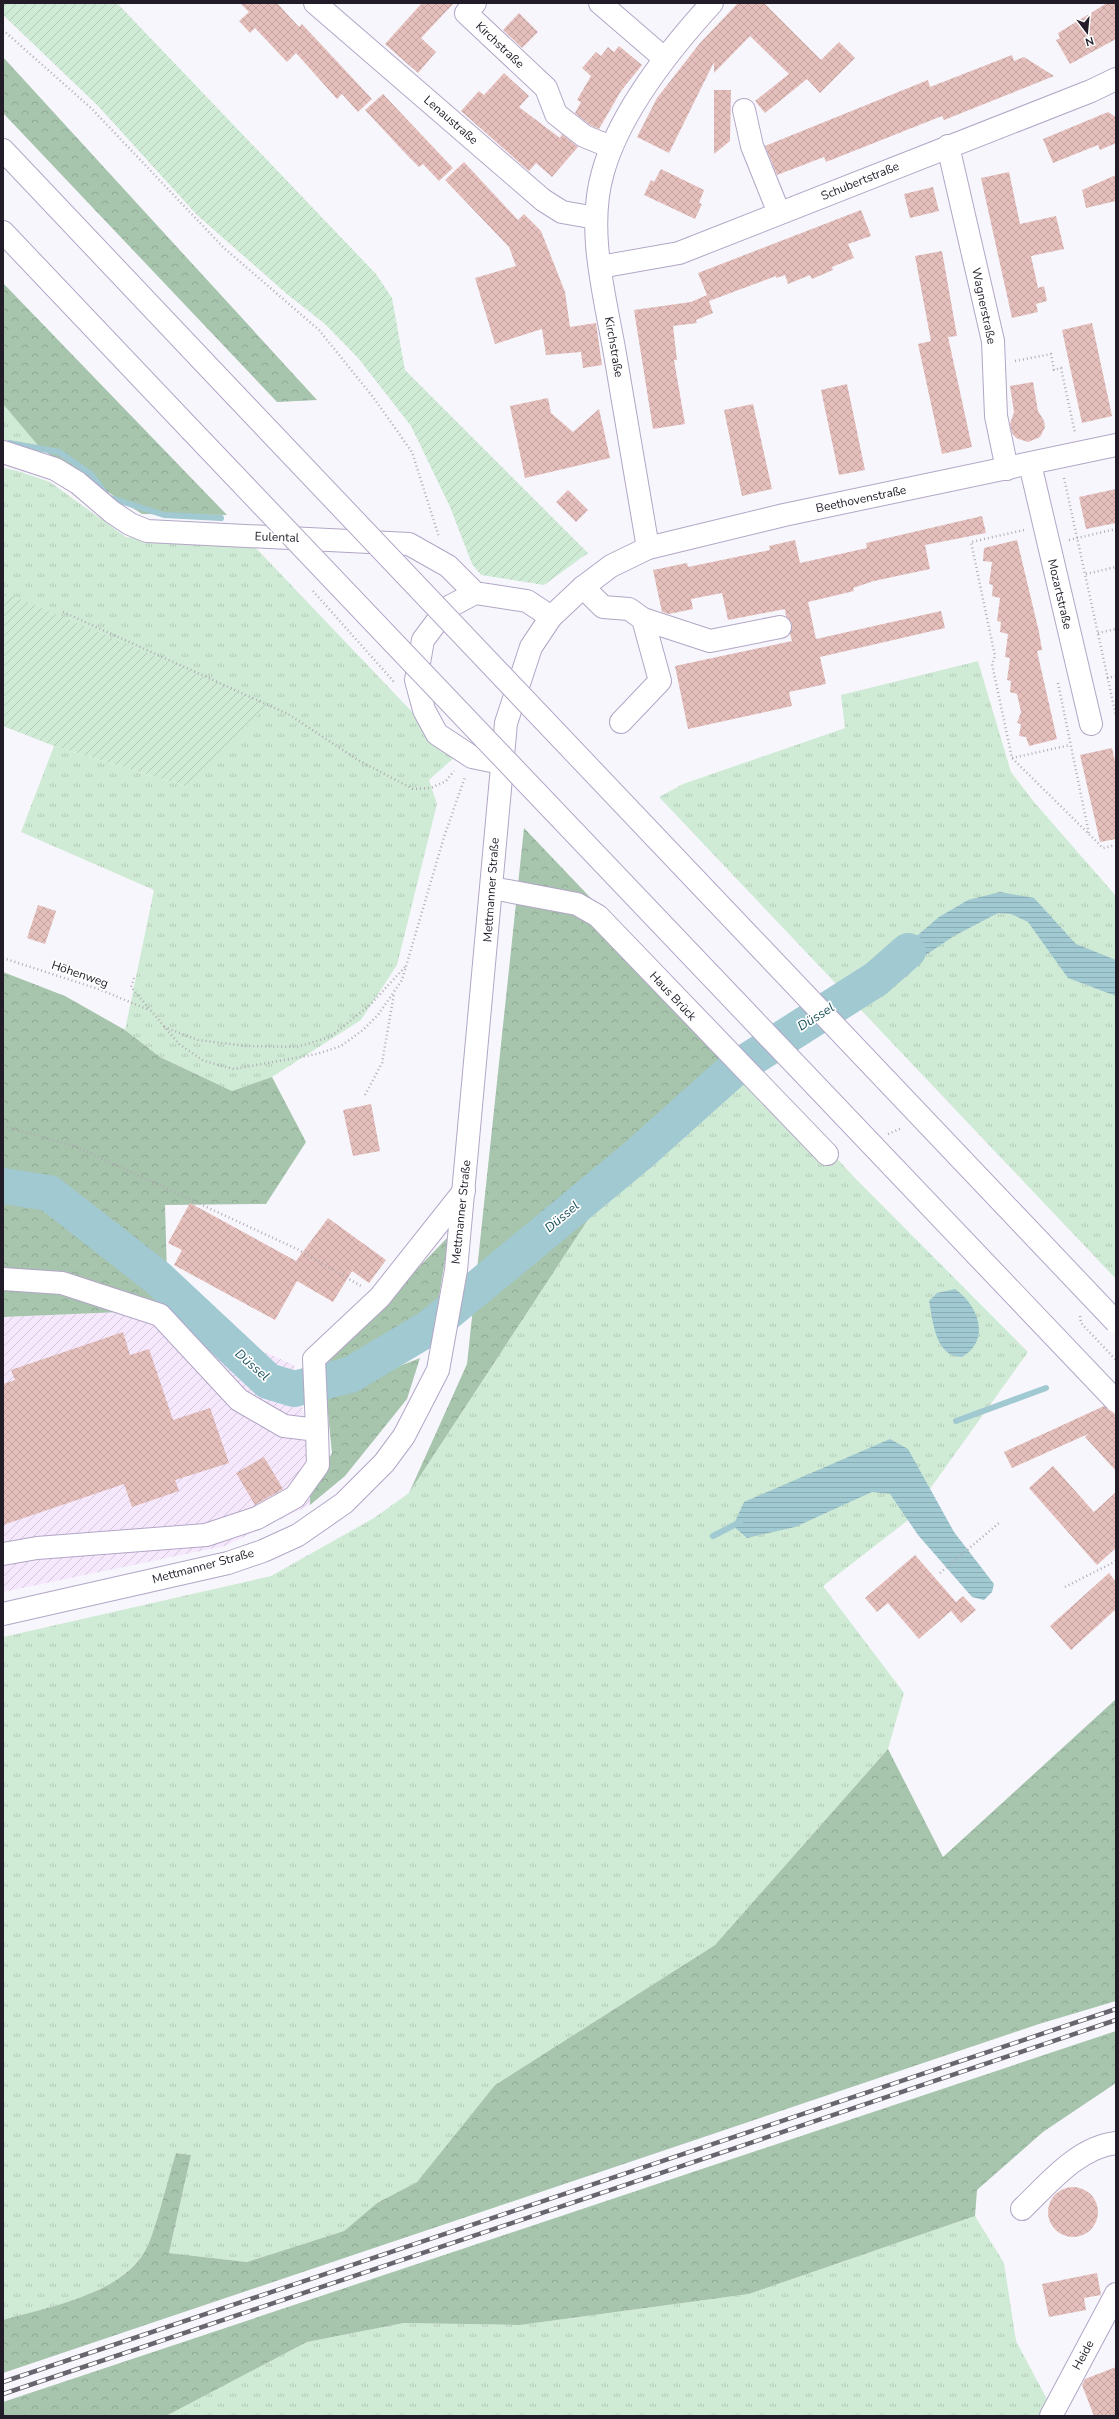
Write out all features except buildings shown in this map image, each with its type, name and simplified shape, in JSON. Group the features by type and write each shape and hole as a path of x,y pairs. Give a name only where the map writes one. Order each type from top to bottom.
{"main road":[{"name":"Lenaustraße","path":"315,3 544,200 562,212 596,218"},
{"name":"Kirchstraße","path":"475,3 466,13 546,88 556,114 584,136 611,147"},
{"path":"600,3 665,59"},
{"name":"Kirchstraße","path":"648,548 600,267 596,218 603,173 611,147 636,102 665,59 712,3"},
{"name":"Schubertstraße","path":"600,267 679,253 1091,91 1116,79"},
{"path":"744,110 752,146 779,213"},
{"name":"Wagnerstraße","path":"948,146 993,341 996,416 1007,469"},
{"path":"3,150 1116,1322"},
{"path":"3,232 1116,1401"},
{"name":"Beethovenstraße","path":"611,566 648,548 760,520 1116,445"},
{"name":"Eulental","path":"3,452 55,469 78,483 112,512 130,524 147,531 409,544 448,566 475,593"},
{"name":"Mozartstraße","path":"1030,464 1090,724"},
{"name":"Mettmanner Straße","path":"3,1614 228,1563 263,1551 298,1535 344,1503 384,1463 404,1436 421,1406 438,1370 444,1346 456,1270 492,888 501,763 506,723 531,647 551,617 583,587 611,566"},
{"path":"583,587 603,606 629,609 643,619 710,641 780,627"},
{"path":"501,763 466,754 437,734 424,710 416,680 424,640 447,608 475,593 527,601 551,617"},
{"path":"621,722 660,681 643,619"},
{"name":"Haus Brück","path":"492,888 577,904 598,916 692,1016 827,1154"},
{"path":"3,1554 37,1548 206,1535 257,1518 295,1496 318,1465 313,1369 314,1359 380,1297 464,1191"},
{"path":"3,1279 62,1283 160,1316 239,1400 284,1426 317,1430"},
{"path":"1022,2209 1066,2168 1085,2154 1103,2144 1116,2143"},
{"name":"Heide","path":"1051,2416 1116,2294"}],"path":[{"path":"3,30 91,108 224,248 324,336 373,397 412,452 448,566"},
{"path":"995,365 1051,354 1054,370 1061,368 1078,538 1116,716"},
{"path":"1116,529 1078,538 1047,535 971,542 995,656 992,664 1012,758 1102,848 1116,845"},
{"path":"1086,574 1116,568"},
{"path":"311,588 325,606 362,644 397,686"},
{"path":"63,612 288,714 358,760 413,789 431,788 446,781 466,754"},
{"path":"1098,633 1116,629"},
{"path":"1077,665 1055,670 1090,835"},
{"path":"1107,678 1116,676"},
{"path":"1012,758 1070,745"},
{"path":"134,978 131,987 163,1027 179,1044 204,1061 234,1069 272,1064 317,1054 341,1046 363,1030 378,1015 402,980 444,837 466,754"},
{"name":"Höhenweg","path":"3,958 101,990 149,1010"},
{"path":"163,1027 198,1040 247,1046 297,1047 330,1037 370,1005 406,966"},
{"path":"366,1095 382,1063 394,992"},
{"path":"3,1126 77,1147 297,1249 380,1297"},
{"path":"940,1573 999,1523"},
{"path":"1065,1587 1116,1561"}],"shaded area":[{"path":"168,1310 294,1365 309,1441 310,1505 225,1546 3,1592 3,1317"}],"green space":[{"path":"3,3 117,3 376,274 392,298 405,370 588,553 544,585 481,575 472,564 450,507 411,426 358,358 325,324 288,295 197,215 98,106 3,15"},
{"path":"3,57 317,400 277,402 3,113"},
{"path":"3,283 227,515 142,514 41,449 3,404"},
{"path":"3,404 41,449 3,446"},
{"path":"3,468 18,471 50,482 126,537 253,545 455,757 429,780 437,804 397,965 361,1020 272,1077 232,1091 160,1057 125,1030 154,890 21,832 54,746 188,787 113,640 3,592"},
{"path":"3,592 269,704 188,787 54,746 3,726"},
{"path":"978,661 1011,772 1034,802 1116,896 1116,1279 659,797 683,784 845,728 841,695"},
{"path":"524,828 752,1067 593,1212 409,1493 467,1364"},
{"path":"3,972 65,996 125,1030 160,1057 232,1091 272,1077 306,1142 266,1204 165,1205 168,1310 3,1317"},
{"path":"752,1067 855,1178 1028,1352 907,1521 823,1586 904,1693 888,1749 715,1945 495,2085 417,2182 377,2203 344,2231 247,2262 169,2253 191,2155 176,2153 149,2243 139,2260 124,2275 106,2286 86,2295 64,2303 3,2320 3,1637 271,1576 374,1518 409,1493 593,1212"},
{"path":"449,1236 437,1309 335,1369 319,1370"},
{"path":"420,1358 407,1399 345,1476 310,1505 310,1490 332,1453 326,1395"},
{"path":"1116,1699 1116,2001 1039,2024 3,2373 3,2320 64,2303 86,2295 106,2286 124,2275 139,2260 149,2243 153,2232 176,2153 191,2155 169,2253 247,2262 344,2231 377,2203 417,2182 495,2085 715,1945 888,1749 943,1857"},
{"path":"1116,2031 1116,2083 1043,2132 977,2190 975,2216 749,2294 520,2325 404,2323 307,2342 166,2416 3,2416 3,2402"},
{"path":"975,2216 1004,2263 1016,2341 1048,2401 1040,2416 166,2416 307,2342 404,2323 520,2325 749,2294"}],"water":[{"path":"1000,892 1034,898 1076,944 1116,960 1116,996 1068,978 1028,922 1011,914 998,913 954,936 917,961 886,994 865,980 939,917 968,900"},
{"path":"955,1289 970,1304 978,1323 979,1332 977,1342 971,1350 962,1357 953,1355 946,1351 941,1345 934,1328 929,1301 937,1293"},
{"path":"890,1439 908,1449 954,1532 994,1584 992,1592 984,1600 972,1597 918,1535 890,1494 872,1492 795,1527 747,1538 733,1526 744,1502"}],"waterway":[{"path":"9,443 59,452 92,475 108,497 164,515 221,518"},
{"name":"Düssel","path":"3,1186 49,1193 158,1278 268,1381 294,1389 350,1375 429,1328 638,1155 733,1070 876,979 908,951"},
{"path":"956,1421 1046,1388"},
{"path":"713,1536 740,1522"}],"railway":[{"path":"3,2382 1116,2009"},
{"path":"3,2394 1116,2020"}]}
